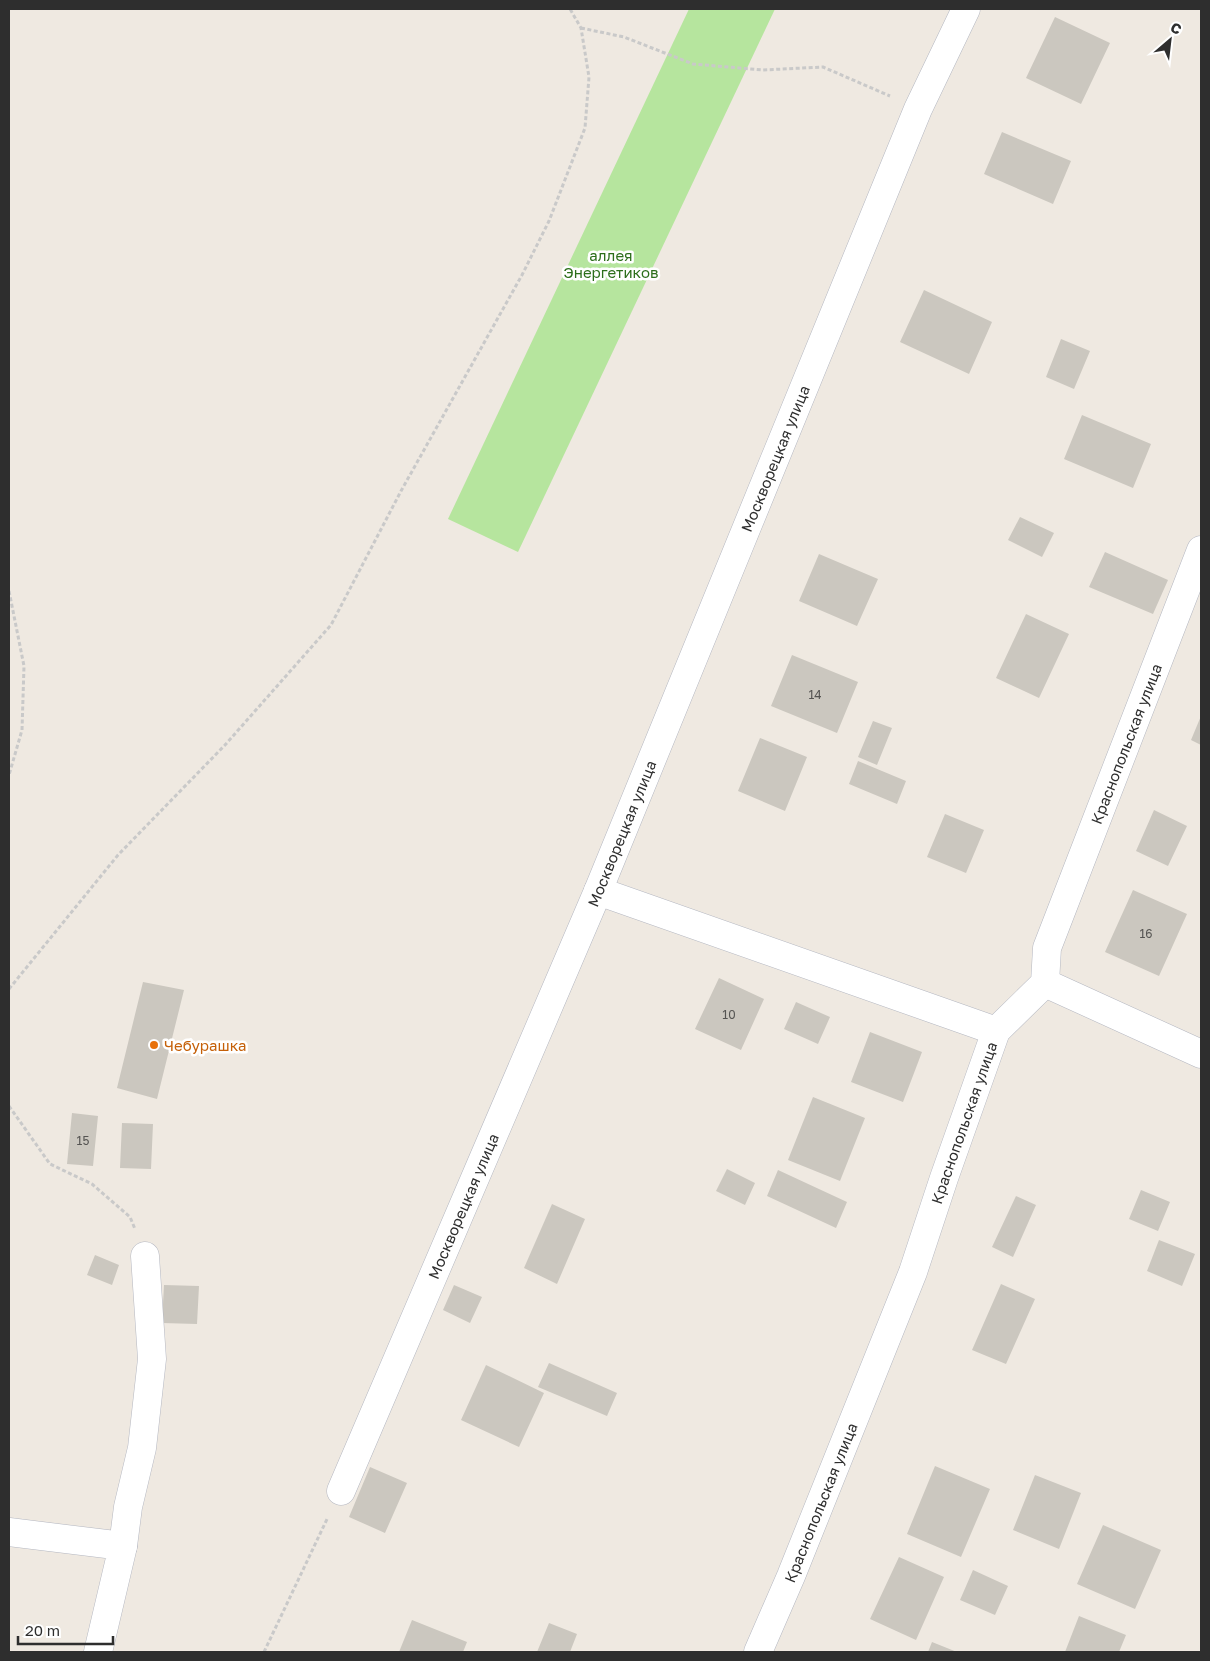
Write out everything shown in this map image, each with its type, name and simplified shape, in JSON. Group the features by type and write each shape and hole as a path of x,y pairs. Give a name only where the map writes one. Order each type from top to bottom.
{"street":[{"name":"Москворецкая улица","path":"341,1491 598,891 918,108 966,9"},
{"name":"Краснопольская улица","path":"758,1652 913,1272 996,1031 1045,983 1047,948 1201,550"},
{"path":"598,891 996,1031"},
{"path":"1045,983 1201,1054"},
{"path":"98,1652 123,1546 128,1507 142,1448 152,1359 145,1256"},
{"path":"9,1532 123,1546"}],"path":[{"path":"9,989 118,855 225,745 331,625 402,491 522,275 549,221 585,128 589,77 581,28 570,9"},
{"path":"581,28 624,36 693,64 764,70 824,67 918,108"},
{"path":"9,591 24,666 22,730 9,775"},
{"path":"9,1106 50,1164 92,1184 130,1217 145,1256"},
{"path":"264,1652 341,1491"}],"green space":[{"name":"аллея Энергетиков","path":"689,9 775,9 518,552 448,519"}],"building":[{"path":"1055,17 1110,43 1081,104 1026,78"},
{"path":"1002,132 1071,161 1053,204 984,174"},
{"path":"924,290 992,322 969,374 900,342"},
{"path":"1061,339 1090,351 1074,389 1046,377"},
{"path":"1082,415 1151,444 1133,488 1064,459"},
{"path":"1020,517 1054,533 1042,557 1008,540"},
{"path":"1105,552 1168,580 1153,614 1089,587"},
{"path":"819,554 878,579 857,626 799,601"},
{"path":"1026,614 1069,634 1039,698 996,678"},
{"path":"792,655 858,682 837,733 771,706"},
{"path":"1201,716 1201,745 1191,740"},
{"path":"873,721 892,728 877,765 858,757"},
{"path":"760,738 807,757 785,811 738,791"},
{"path":"858,761 906,781 897,804 849,784"},
{"path":"1154,810 1187,826 1168,866 1136,851"},
{"path":"945,814 984,830 966,873 927,857"},
{"path":"1133,890 1187,914 1159,976 1105,952"},
{"path":"719,978 764,999 741,1050 695,1029"},
{"path":"143,982 184,990 157,1099 117,1088"},
{"path":"796,1002 830,1017 818,1044 784,1029"},
{"path":"870,1032 922,1052 903,1102 851,1082"},
{"path":"813,1097 865,1118 840,1181 788,1160"},
{"path":"72,1113 98,1116 93,1166 67,1164"},
{"path":"122,1123 153,1124 151,1169 120,1168"},
{"path":"727,1169 755,1183 745,1205 716,1191"},
{"path":"778,1170 847,1202 836,1228 767,1196"},
{"path":"1141,1190 1170,1202 1158,1231 1129,1219"},
{"path":"1016,1196 1036,1205 1013,1257 992,1247"},
{"path":"552,1204 585,1219 557,1284 524,1268"},
{"path":"1159,1240 1195,1254 1182,1286 1147,1271"},
{"path":"95,1255 119,1265 112,1285 87,1275"},
{"path":"1001,1284 1035,1299 1006,1364 972,1350"},
{"path":"164,1285 199,1286 197,1324 162,1323"},
{"path":"454,1285 482,1297 470,1323 443,1310"},
{"path":"549,1363 617,1393 607,1416 538,1387"},
{"path":"486,1365 544,1393 519,1447 461,1420"},
{"path":"935,1466 990,1489 961,1557 907,1534"},
{"path":"370,1467 407,1483 385,1533 349,1517"},
{"path":"1035,1475 1081,1493 1059,1549 1013,1530"},
{"path":"1103,1525 1161,1550 1135,1609 1077,1584"},
{"path":"899,1557 944,1577 916,1640 870,1619"},
{"path":"973,1570 1008,1586 995,1615 960,1600"},
{"path":"1079,1616 1126,1635 1119,1652 1065,1652"},
{"path":"412,1620 467,1642 463,1652 399,1652"},
{"path":"549,1623 577,1634 570,1652 537,1652"},
{"path":"932,1642 957,1652 928,1652"}],"place":[{"name":"Чебурашка","path":"154,1045"}]}
